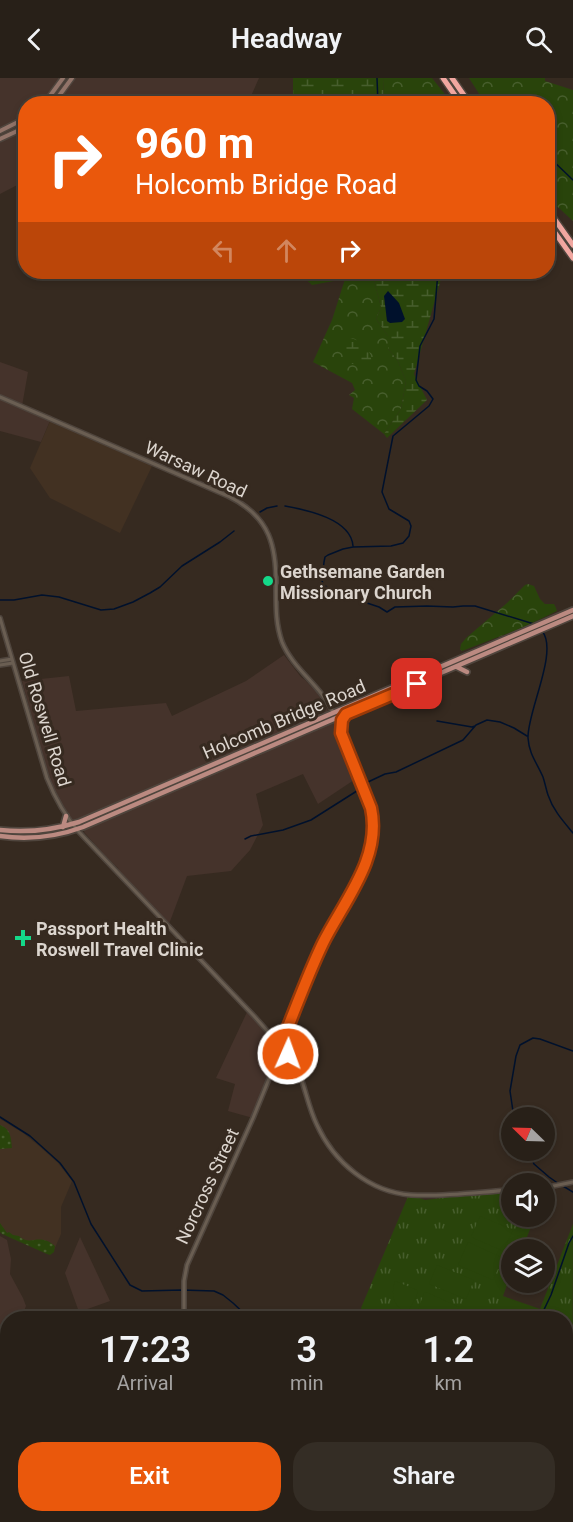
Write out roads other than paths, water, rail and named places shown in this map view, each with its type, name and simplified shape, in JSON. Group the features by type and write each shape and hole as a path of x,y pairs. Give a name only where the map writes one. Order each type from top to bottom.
{"highway":[{"path":"443,78 455,96"},
{"path":"452,78 464,96"},
{"path":"555,220 573,245"},
{"path":"555,233 573,258"}],"main road":[{"path":"50,96 63,78"},
{"path":"59,96 72,78"},
{"path":"0,131 18,122"},
{"path":"0,139 18,131"},
{"name":"Holcomb Bridge Road","path":"0,836 39,837 57,835 84,827 522,635 573,610"},
{"name":"Holcomb Bridge Road","path":"553,621 573,616"},
{"name":"Holcomb Bridge Road","path":"0,830 30,831 72,824 334,716 346,714 474,659 522,635"},
{"path":"457,666 468,670 474,659"},
{"path":"341,733 342,720 346,714"},
{"path":"63,827 66,816"},
{"path":"82,836 84,827"}],"street":[{"name":"Warsaw Road","path":"0,397 228,496 251,512 268,534 275,556 277,618 281,639 292,660 322,695 334,716 373,816 372,844 361,874 313,964 282,1046"},
{"name":"Old Roswell Road","path":"0,618 47,778 66,816 82,836 282,1046"},
{"path":"0,663 13,661"},
{"name":"Warsaw Road","path":"282,1046 286,1032"},
{"path":"284,1037 273,1038 276,1053 278,1057 286,1056 293,1062 323,1138 342,1162 363,1179 383,1189 411,1195 501,1191"},
{"path":"276,1053 282,1046 289,1061 295,1066"},
{"name":"Norcross Street","path":"183,1311 185,1274 190,1256 273,1069 276,1053"},
{"path":"293,1062 299,1054"},
{"name":"Norcross Street","path":"273,1069 286,1056"},
{"path":"555,1186 572,1182"}],"water":[{"path":"388,291 399,303 405,319 402,322 387,321 384,296"}],"waterway":[{"path":"377,78 378,96"},
{"path":"555,163 573,180"},
{"path":"437,279 434,319 420,346 416,380 433,399 429,406 393,436 382,492 389,509 409,521 411,526 409,536 403,543 391,546 353,547 328,555 324,562 323,585 387,612 395,607 475,606 534,624"},
{"path":"260,512 277,506"},
{"path":"285,506 326,517 345,529 353,546"},
{"path":"0,600 42,595 59,597 101,610 114,609 133,602 160,587 182,566 234,531"},
{"path":"542,631 546,640 547,652 528,738 553,806 573,833"},
{"path":"368,782 385,774 396,772 463,740 476,725 487,720 500,722 527,736"},
{"path":"437,721 475,726"},
{"path":"245,839 283,830 311,820 360,789"},
{"path":"512,1107 510,1091 520,1045 533,1038 573,1051"},
{"path":"0,1117 30,1136 60,1163 74,1182 91,1224 130,1285 142,1291 214,1291 223,1295 242,1311"},
{"path":"533,1161 559,1184"},
{"path":"563,1186 573,1192"},
{"path":"543,1311 573,1236"}],"place":[{"name":"Gethsemane Garden Missionary Church","path":"268,581"},
{"name":"Passport Health Roswell Travel Clinic","path":"23,938"}]}
